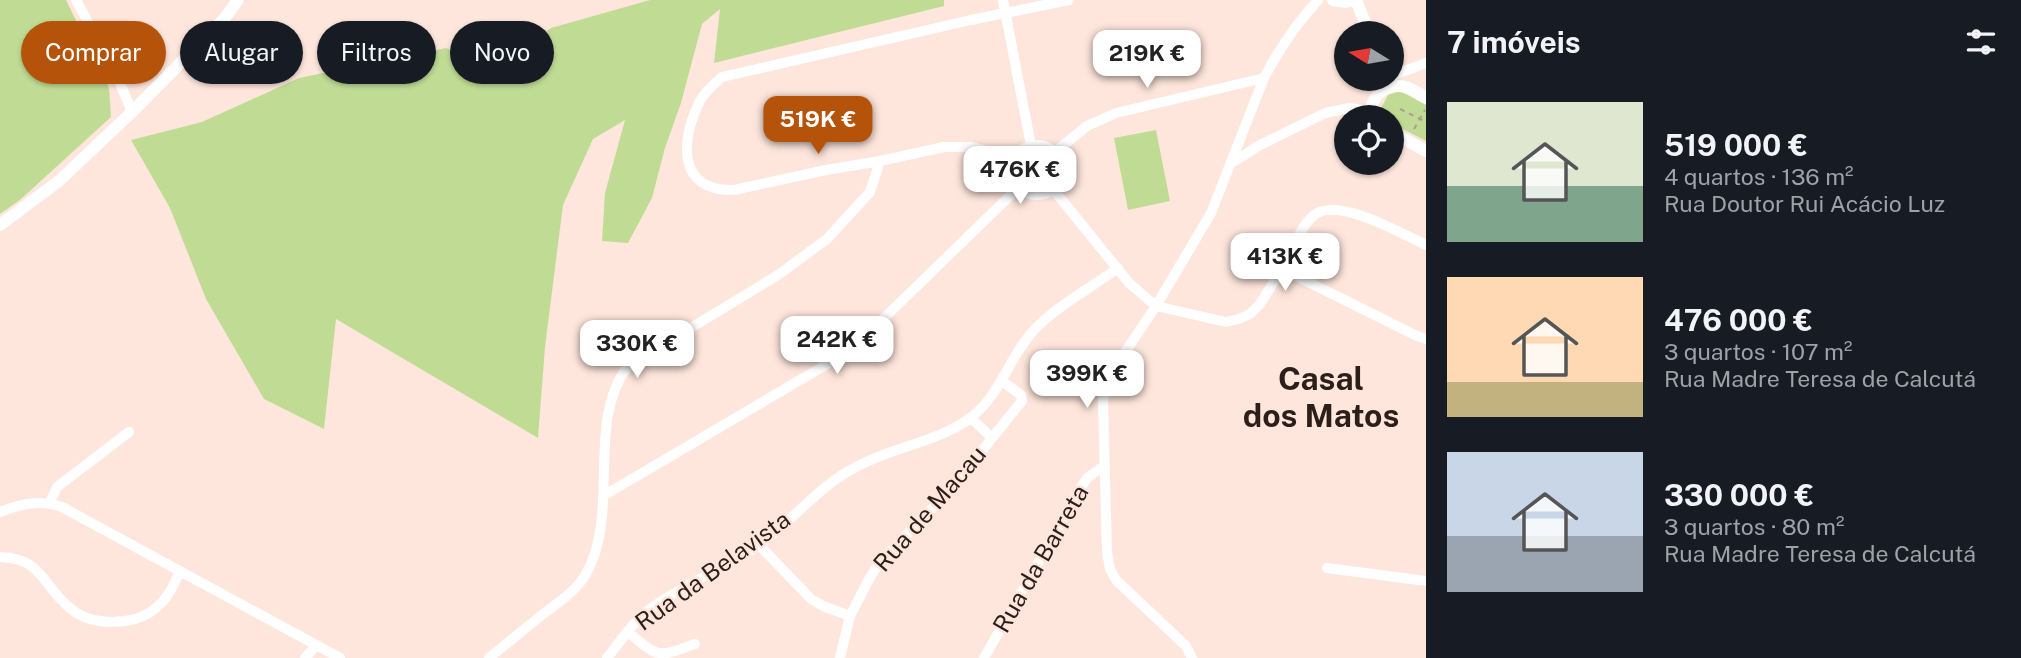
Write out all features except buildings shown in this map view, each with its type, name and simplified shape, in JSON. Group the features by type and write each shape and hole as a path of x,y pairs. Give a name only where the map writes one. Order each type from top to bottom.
{"main road":[{"path":"0,225 59,181 132,112 224,19 238,0"},
{"path":"1333,0 1355,0 1364,21"},
{"path":"1404,86 1426,98"},
{"path":"1404,139 1426,150"}],"street":[{"path":"76,0 118,78 132,112"},
{"path":"1003,0 1031,146"},
{"path":"1015,158 987,150 944,147 734,190 723,190 706,186 694,175 686,155 688,136 699,103 722,76 1069,0"},
{"path":"1192,658 1186,646 1112,574 1107,552 1102,412 1107,382 1211,213 1264,78 1281,46 1318,0"},
{"path":"1404,73 1426,63"},
{"path":"1055,152 1087,126 1116,113 1264,78"},
{"path":"1232,162 1260,145 1334,111"},
{"path":"1040,145 1055,152 1062,167 1059,183 1053,189 1047,193 1032,194 1018,187 1013,173 1015,158 1025,148 1040,145"},
{"path":"489,658 566,597 586,574 599,534 610,404 619,378 628,366 778,275 827,239 870,192 880,161"},
{"path":"603,496 834,360 883,319 1018,187"},
{"path":"1053,189 1129,283 1156,306 1226,322 1250,314 1260,304 1306,224 1314,215 1327,210 1354,213 1426,244"},
{"name":"Rua da Belavista","path":"607,658 647,612 759,544 830,482 884,453 939,434 971,418 989,402 1027,337 1039,325 1118,268"},
{"path":"1282,269 1426,339"},
{"name":"Rua de Macau","path":"840,658 850,616 880,562 955,485 1022,401 1021,395 1002,381"},
{"name":"Rua de Macau","path":"971,418 992,438"},
{"path":"50,502 57,487 129,432"},
{"name":"Rua da Barreta","path":"985,658 1080,489 1087,478 1104,466"},
{"path":"0,512 33,502 50,502 62,507 340,658"},
{"path":"759,544 811,599 850,616"},
{"path":"0,557 31,565 70,608 90,618 106,621 134,619 156,608 170,592 180,571"},
{"path":"1328,568 1426,581"},
{"path":"628,632 648,650 666,657 695,644"},
{"path":"305,658 316,646"}],"path":[{"path":"1412,133 1426,107"},
{"path":"1404,111 1426,122"}],"green space":[{"path":"0,0 66,0 76,21 21,21 21,84 107,84 111,117 21,199 0,214"},
{"path":"650,0 944,0 944,6 714,63 720,9 702,24 652,198 628,243 602,241 605,193 625,120 593,139 563,205 545,347 538,438 336,319 324,429 264,399 206,299 170,208 131,140 202,122 286,84 303,84 303,77 317,74 317,84 436,84 436,50 446,48 450,50 450,84 554,84 554,27"},
{"path":"1400,91 1426,105 1426,141 1404,130 1404,105 1383,105 1388,95"},
{"path":"1156,130 1170,201 1128,210 1114,138"}],"district":[{"name":"Casal dos Matos","path":"1321,398"}]}
